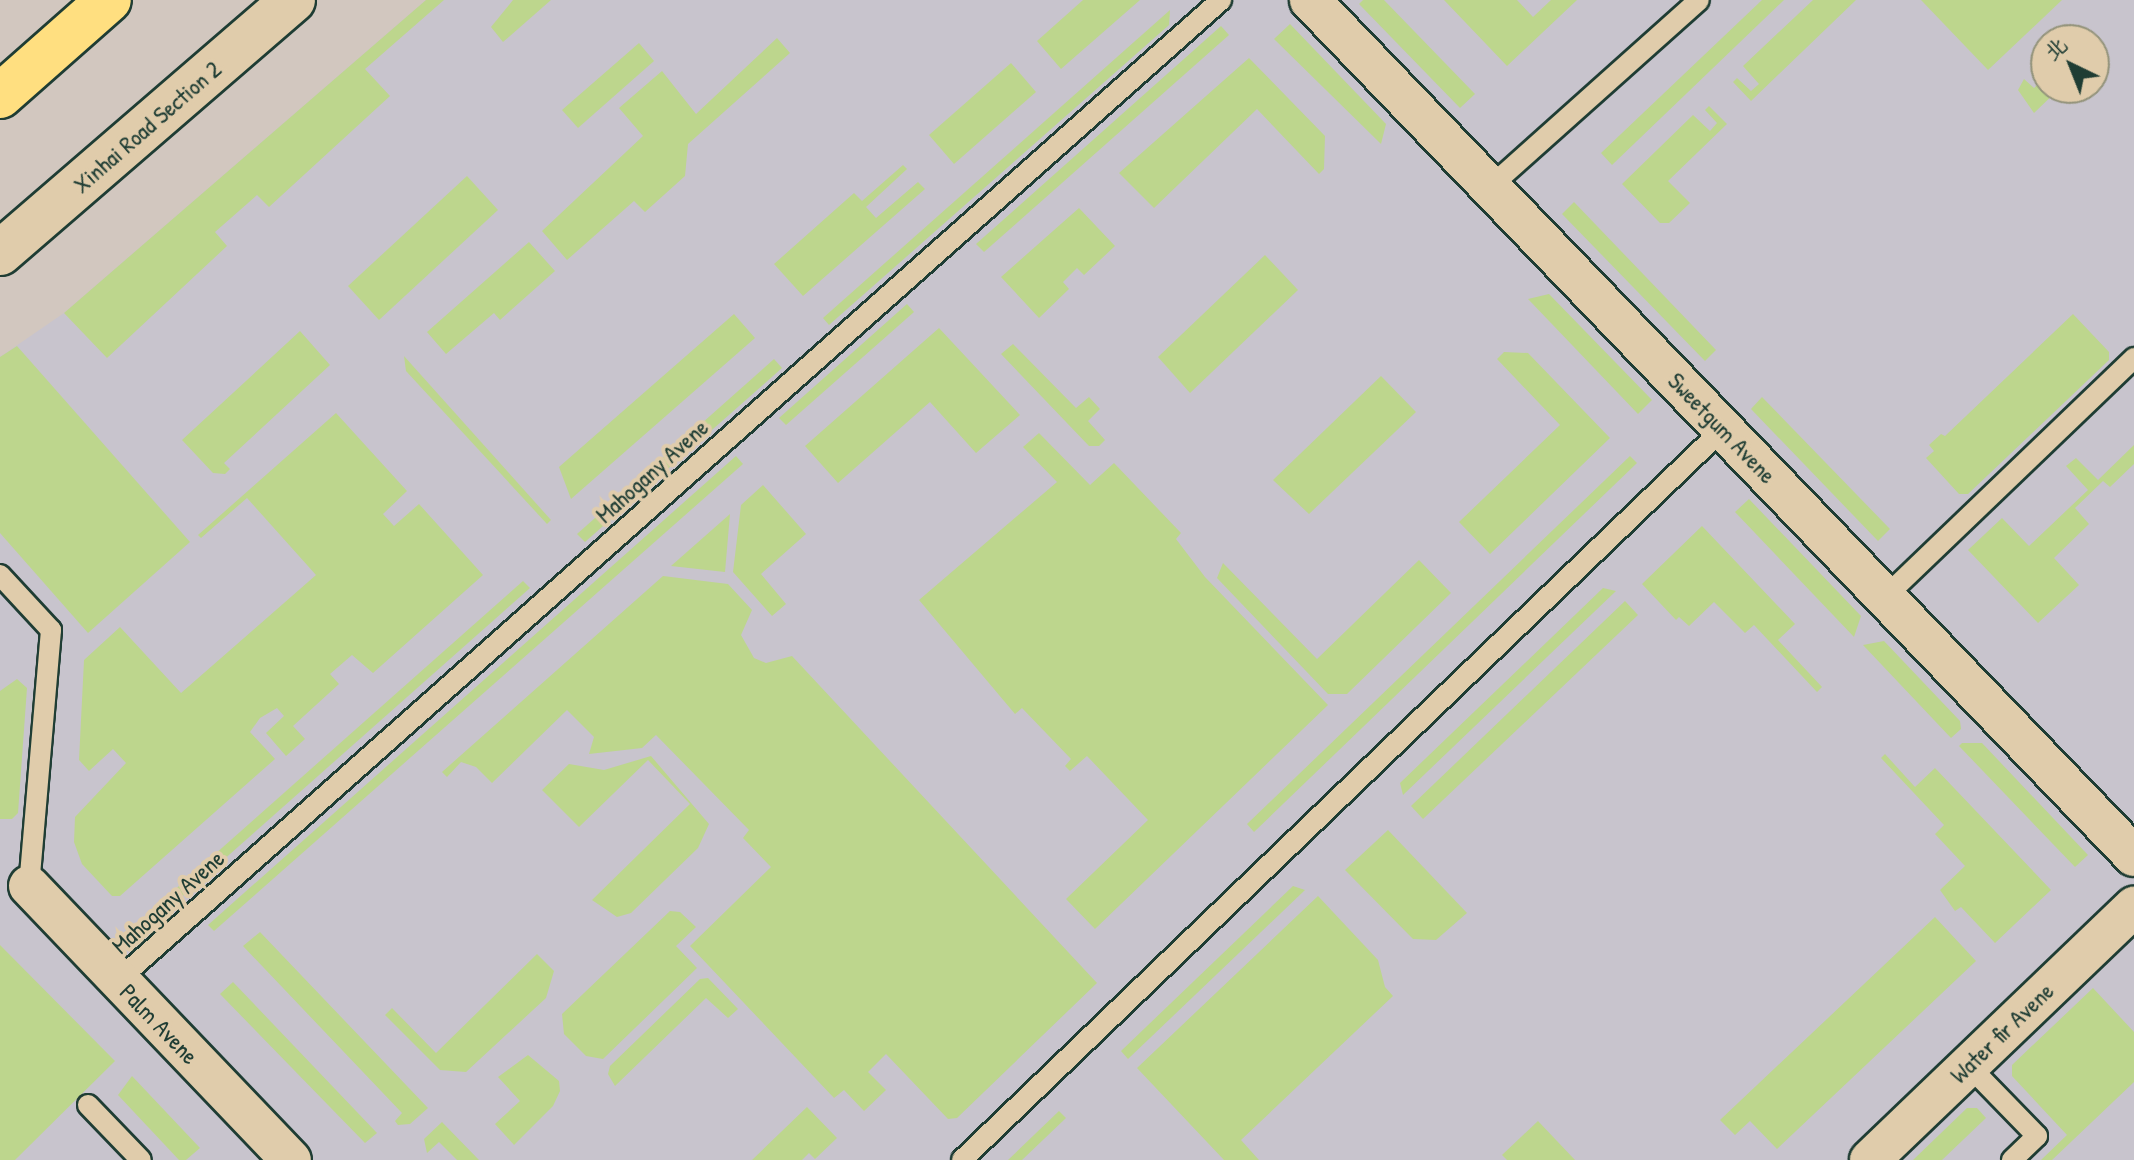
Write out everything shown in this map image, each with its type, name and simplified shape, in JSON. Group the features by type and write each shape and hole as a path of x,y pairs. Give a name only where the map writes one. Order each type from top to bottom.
{"main road":[{"path":"0,96 109,0"},
{"name":"Xinhai Road Section 2","path":"0,253 293,0"}],"street":[{"name":"Sweetgum Avene","path":"1310,0 2134,856"},
{"name":"Palm Avene","path":"29,886 291,1160"},
{"name":"Water fir Avene","path":"1870,1160 2134,907"}],"lane":[{"name":"Mahogany Avene","path":"117,981 1221,0"},
{"path":"1490,187 1699,0"},
{"path":"1886,596 2134,358"},
{"path":"962,1160 1723,429"},
{"path":"0,575 51,630 29,886"},
{"path":"1968,1065 2037,1136 2012,1160"},
{"path":"88,1105 141,1160"}],"shaded area":[{"path":"426,0 2134,0 2134,1160 0,1160 0,357 64,313"}],"green space":[{"path":"426,0 444,0 365,69 390,96 269,207 257,195 215,232 227,246 107,358 64,313"},
{"path":"513,0 551,0 503,42 491,27"},
{"path":"1083,0 1140,0 1061,69 1037,41"},
{"path":"1363,0 1384,0 1475,94 1460,108 1359,4"},
{"path":"1444,0 1517,0 1533,17 1551,0 1577,0 1507,66"},
{"path":"1762,0 1784,0 1612,165 1601,153"},
{"path":"1813,0 1856,0 1751,101 1733,82 1737,78 1751,91 1759,84 1743,66"},
{"path":"1921,0 2062,0 2037,24 2030,24 2030,30 1988,70"},
{"path":"1170,10 1169,25 829,325 823,318"},
{"path":"1290,24 1386,124 1381,144 1274,39"},
{"path":"1221,26 1229,35 984,252 976,244"},
{"path":"777,38 790,53 688,144 685,176 645,212 634,201 567,260 542,231 643,136 619,108 662,71 696,114"},
{"path":"639,43 654,61 578,128 562,110"},
{"path":"1249,58 1325,136 1324,169 1319,174 1257,109 1154,208 1119,173"},
{"path":"1011,63 1036,92 954,164 929,135"},
{"path":"2024,79 2030,84 2030,104 2043,104 2034,113 2018,90"},
{"path":"1709,106 1727,124 1668,181 1690,203 1669,223 1660,223 1622,184 1693,115 1710,131 1717,123 1705,110"},
{"path":"903,165 907,169 866,207 876,218 918,182 925,189 803,296 774,264 854,193 862,201"},
{"path":"467,176 498,210 379,320 348,286"},
{"path":"1574,202 1716,350 1705,361 1562,214"},
{"path":"1079,208 1115,246 1084,275 1077,268 1063,282 1069,289 1039,318 1001,277"},
{"path":"529,242 555,271 500,320 494,313 446,354 427,332"},
{"path":"1265,255 1298,290 1190,393 1158,357"},
{"path":"1549,294 1652,400 1638,414 1528,299"},
{"path":"907,304 914,312 786,425 779,418"},
{"path":"734,314 755,338 571,499 559,467"},
{"path":"2073,314 2109,352 2109,360 1968,494 1959,494 1926,458 1934,451 1929,445 1941,434 1945,436"},
{"path":"939,328 1020,415 976,453 930,402 838,483 805,446"},
{"path":"300,331 330,365 224,463 230,469 225,474 213,473 182,440"},
{"path":"1013,344 1076,408 1089,397 1100,409 1088,421 1105,440 1099,446 1089,446 1001,354"},
{"path":"17,346 190,542 88,633 0,533 0,357"},
{"path":"1504,352 1528,353 1610,438 1490,554 1459,522 1560,425 1497,359"},
{"path":"404,356 551,520 547,524 406,371"},
{"path":"774,359 782,368 585,542 577,534"},
{"path":"1381,376 1416,412 1309,514 1273,480"},
{"path":"1762,397 1890,529 1878,541 1751,409"},
{"path":"336,413 407,491 383,514 394,526 419,504 483,575 373,673 352,655 330,674 339,684 293,726 305,739 286,756 266,733 284,716 277,708 260,718 250,732 275,759 120,896 112,896 82,864 74,842 75,817 126,763 113,749 89,771 79,760 84,660 120,627 181,693 316,575 247,498 201,538 198,535"},
{"path":"1039,433 1090,485 1114,463 1181,533 1176,539 1205,577 1328,705 1095,929 1066,899 1148,820 1087,756 1070,771 1065,766 1071,759 1022,708 1015,714 919,600 1057,482 1023,447"},
{"path":"2134,445 2134,464 2110,487 2103,481 2075,508 2089,524 2054,558 2079,585 2038,623 1968,550 2002,518 2029,546 2088,490 2066,466 2076,458 2098,480"},
{"path":"736,456 743,464 214,931 208,925"},
{"path":"1630,456 1637,463 1254,832 1247,824"},
{"path":"763,485 806,534 761,574 786,604 772,616 733,572 741,505"},
{"path":"1749,499 1861,616 1854,637 1735,512"},
{"path":"730,514 725,572 671,566"},
{"path":"1702,526 1795,624 1778,640 1822,687 1817,692 1754,625 1745,633 1714,602 1689,626 1679,617 1676,620 1642,584"},
{"path":"1419,560 1451,593 1347,694 1328,694 1217,578 1223,563 1317,659"},
{"path":"663,576 728,584 752,610 741,635 754,658 766,663 792,656 1097,983 957,1118 948,1119 886,1054 868,1072 886,1090 864,1111 844,1090 834,1098 690,946 771,867 743,838 749,830 656,735 642,748 589,754 594,737 567,710 492,783 476,767 461,762 447,777 442,772"},
{"path":"523,581 530,588 159,917 153,909"},
{"path":"1603,588 1616,591 1403,795 1400,783"},
{"path":"1625,601 1638,615 1423,819 1411,806"},
{"path":"1884,641 1960,721 1961,729 1951,738 1863,645"},
{"path":"17,679 27,688 18,813 12,819 0,819 0,691"},
{"path":"1962,743 1982,743 2088,855 2075,867 1959,746"},
{"path":"1885,754 1915,787 1935,768 2051,890 1995,943 1961,907 1955,911 1940,890 1965,866 1935,834 1944,825 1881,758"},
{"path":"651,756 709,824 698,848 631,913 617,917 592,900 690,804 648,760 579,827 542,790 569,764 604,770"},
{"path":"1388,830 1467,913 1436,940 1413,939 1345,870"},
{"path":"1293,886 1305,890 1128,1059 1121,1051"},
{"path":"1318,896 1378,960 1385,987 1393,996 1241,1140 1259,1160 1224,1160 1137,1068"},
{"path":"670,911 680,912 696,927 676,946 697,968 603,1059 586,1056 564,1034 562,1014"},
{"path":"1935,917 1976,961 1777,1149 1750,1121 1735,1135 1720,1120"},
{"path":"260,932 428,1108 410,1124 398,1125 395,1121 402,1113 243,946"},
{"path":"0,945 115,1061 15,1160 0,1160"},
{"path":"537,954 554,971 546,998 466,1072 440,1070 385,1015 392,1008 436,1053"},
{"path":"708,978 738,1009 728,1018 706,998 615,1086 608,1074 610,1066 700,979"},
{"path":"233,982 377,1133 365,1143 220,994"},
{"path":"2093,988 2134,1032 2134,1082 2052,1160 2041,1160 2067,1135 2012,1076 2012,1065"},
{"path":"528,1055 559,1081 560,1091 553,1106 514,1145 495,1124 520,1101 498,1077"},
{"path":"132,1076 200,1148 186,1160 179,1160 118,1095"},
{"path":"807,1107 837,1138 815,1159 809,1153 802,1160 752,1160"},
{"path":"1967,1108 1977,1108 1986,1118 1942,1160 1913,1160"},
{"path":"1059,1111 1066,1118 1022,1160 1008,1160"},
{"path":"1538,1121 1575,1160 1507,1160 1502,1155"},
{"path":"442,1122 479,1160 457,1160 439,1142 427,1153 424,1139"}]}
